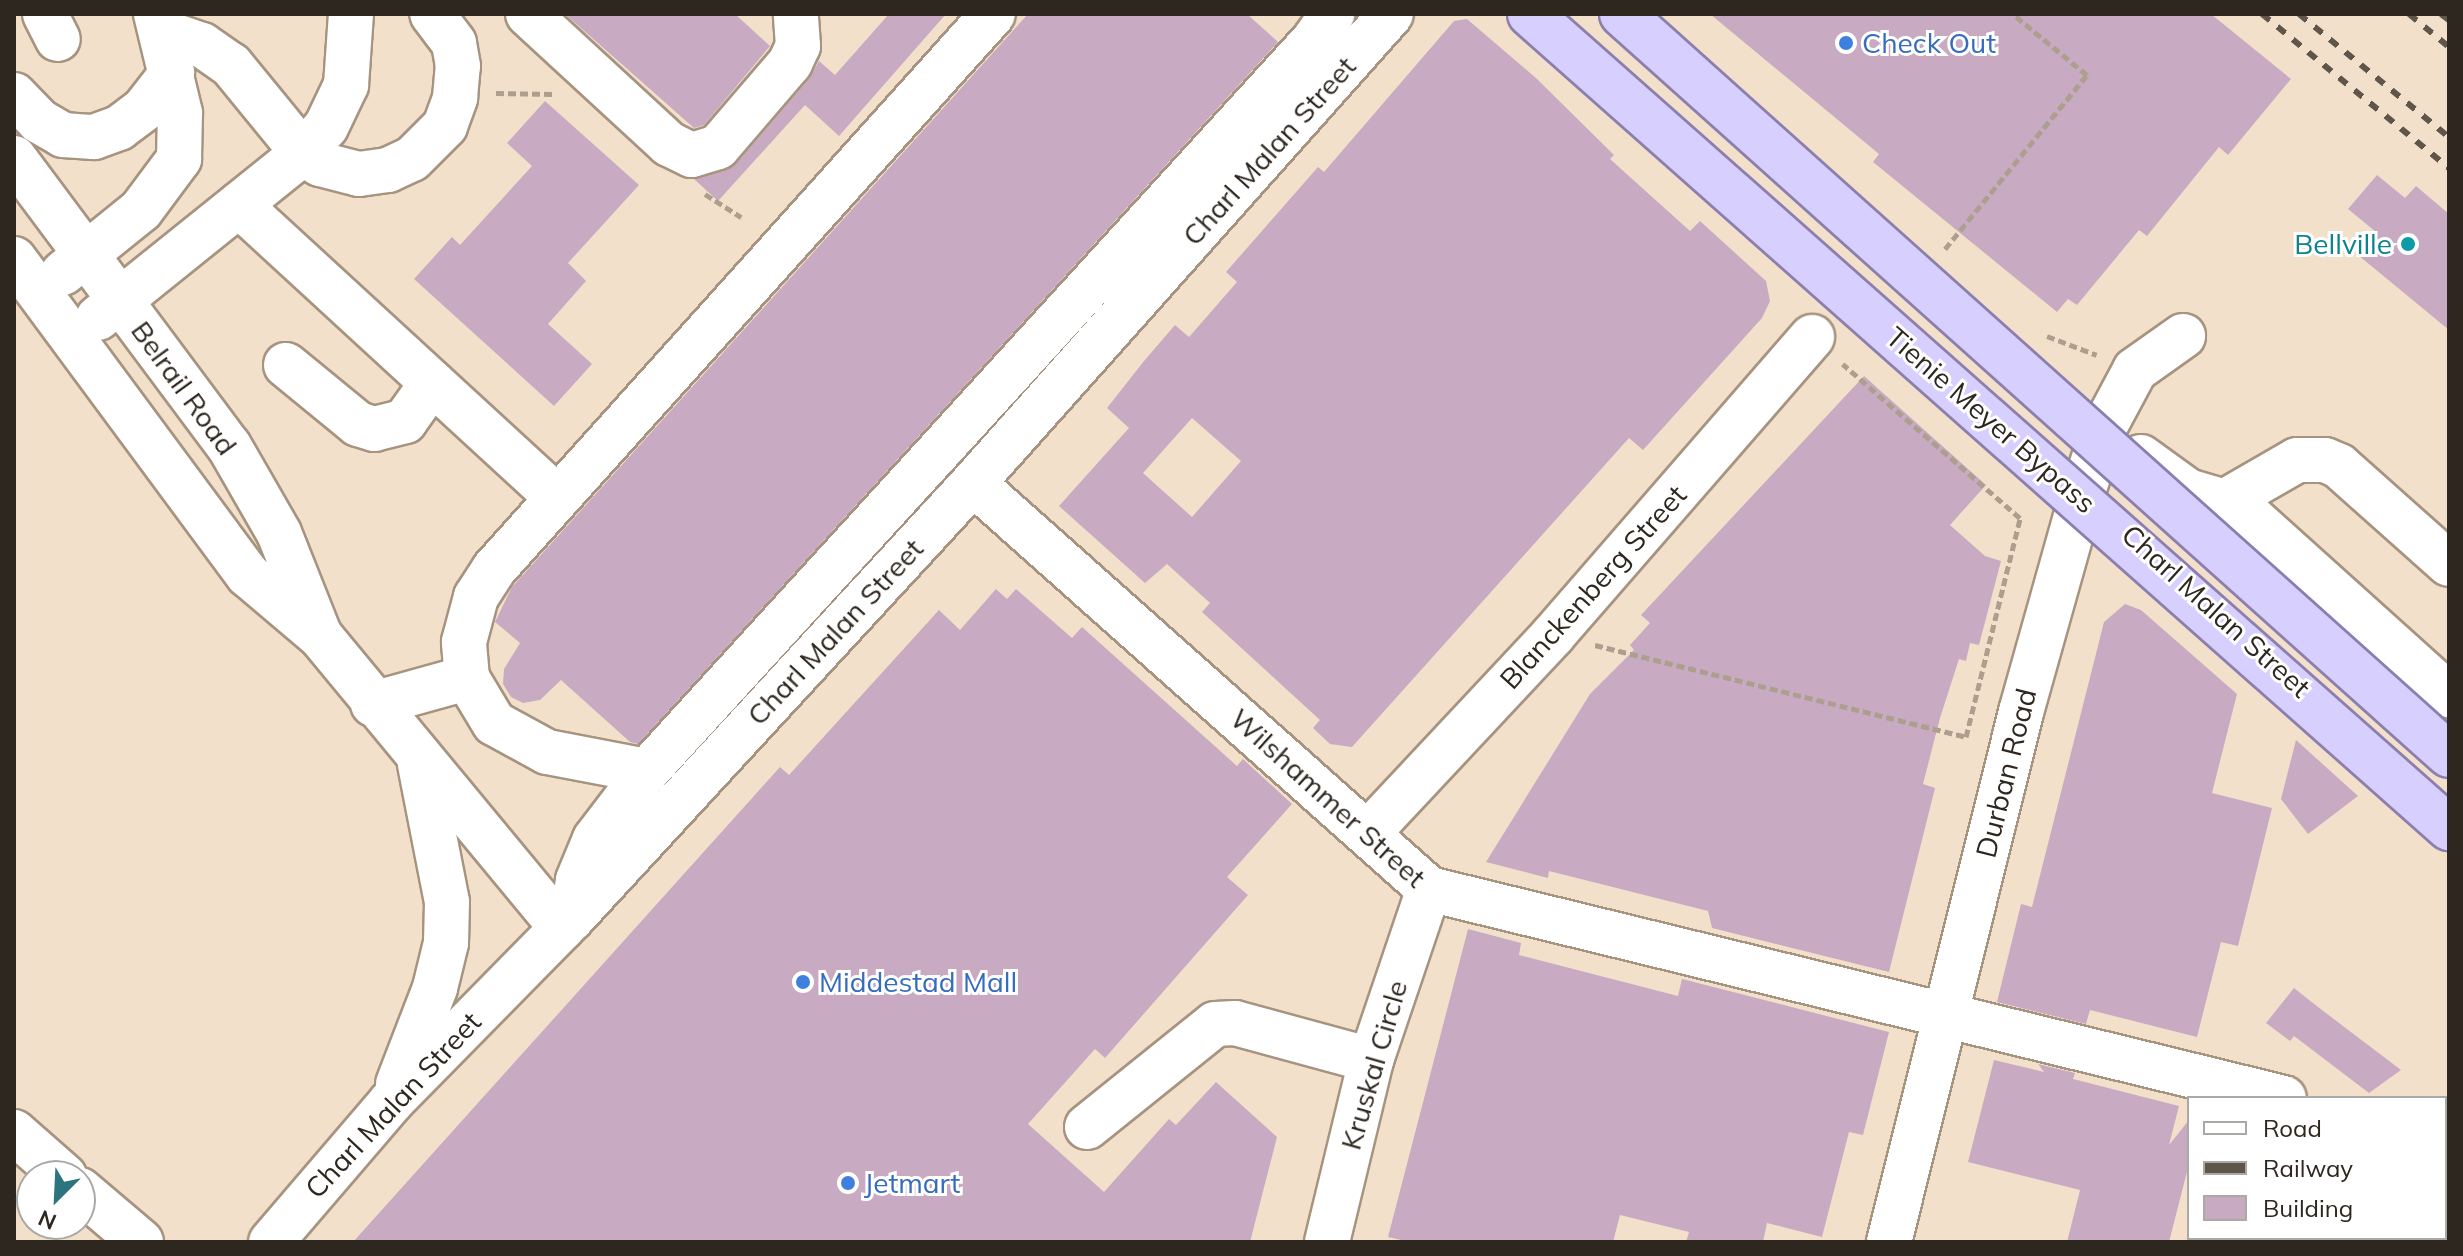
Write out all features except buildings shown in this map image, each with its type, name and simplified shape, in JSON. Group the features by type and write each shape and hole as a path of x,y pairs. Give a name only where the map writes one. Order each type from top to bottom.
{"main road":[{"name":"Tienie Meyer Bypass","path":"1530,14 2449,828"},
{"name":"Tienie Meyer Bypass","path":"1622,14 2449,755"}],"street":[{"path":"74,338 303,153 326,127 346,85 351,14"},
{"path":"160,23 202,45 231,65 303,153 329,167 359,174 388,170 431,142 445,126 455,98 458,66 454,43 432,14"},
{"path":"528,14 669,144 692,155 718,147 790,63 798,46 796,14"},
{"path":"647,771 547,752 525,743 494,723 467,678 464,642 476,597 557,497 993,14"},
{"path":"567,923 578,880 595,839 647,771 1314,40 1332,14"},
{"name":"Charl Malan Street","path":"271,1242 391,1102 567,923 973,483 1391,14"},
{"name":"Charl Malan Street","path":"1559,14 2083,492 2449,819"},
{"path":"1639,14 2103,430 2188,491 2224,502 2250,516 2449,695"},
{"path":"27,276 85,255 141,210 173,173 182,128 160,23"},
{"path":"14,95 39,121 63,135 94,137 119,128 144,109 172,73"},
{"name":"Belrail Road","path":"14,158 229,446 279,533 321,637"},
{"path":"239,205 557,497"},
{"name":"Belrail Road","path":"27,276 248,575 321,637 420,761 567,923"},
{"name":"Durban Road","path":"1889,1242 2021,712 2103,430 2135,370 2183,336"},
{"name":"Blanckenberg Street","path":"1368,833 1553,635 1812,337"},
{"path":"286,365 358,424 374,429 405,421 432,383"},
{"path":"2224,502 2297,460 2325,460 2339,466 2449,564"},
{"name":"Wilshammer Street","path":"973,483 1429,889 2276,1096"},
{"path":"373,704 467,678"},
{"path":"391,1102 435,988 446,943 447,902 420,761"},
{"name":"Kruskal Circle","path":"1327,1242 1371,1060 1429,889"},
{"path":"1087,1127 1215,1024 1235,1023 1371,1060"},
{"path":"14,1132 46,1160"},
{"path":"96,1204 141,1242"}],"path":[{"path":"1941,252 2087,75 2013,14"},
{"path":"2036,332 2135,370"},
{"path":"1553,635 1966,737 2020,518 1812,337"}],"railway":[{"path":"2262,14 2449,168"},
{"path":"2299,14 2449,137"},
{"path":"2409,14 2449,47"},
{"path":"2441,14 2449,20"}],"place":[{"name":"Check Out","path":"1846,43"},
{"name":"Bellville","path":"2408,244"},
{"name":"Middestad Mall","path":"803,982"},
{"name":"Jetmart","path":"848,1183"}]}
